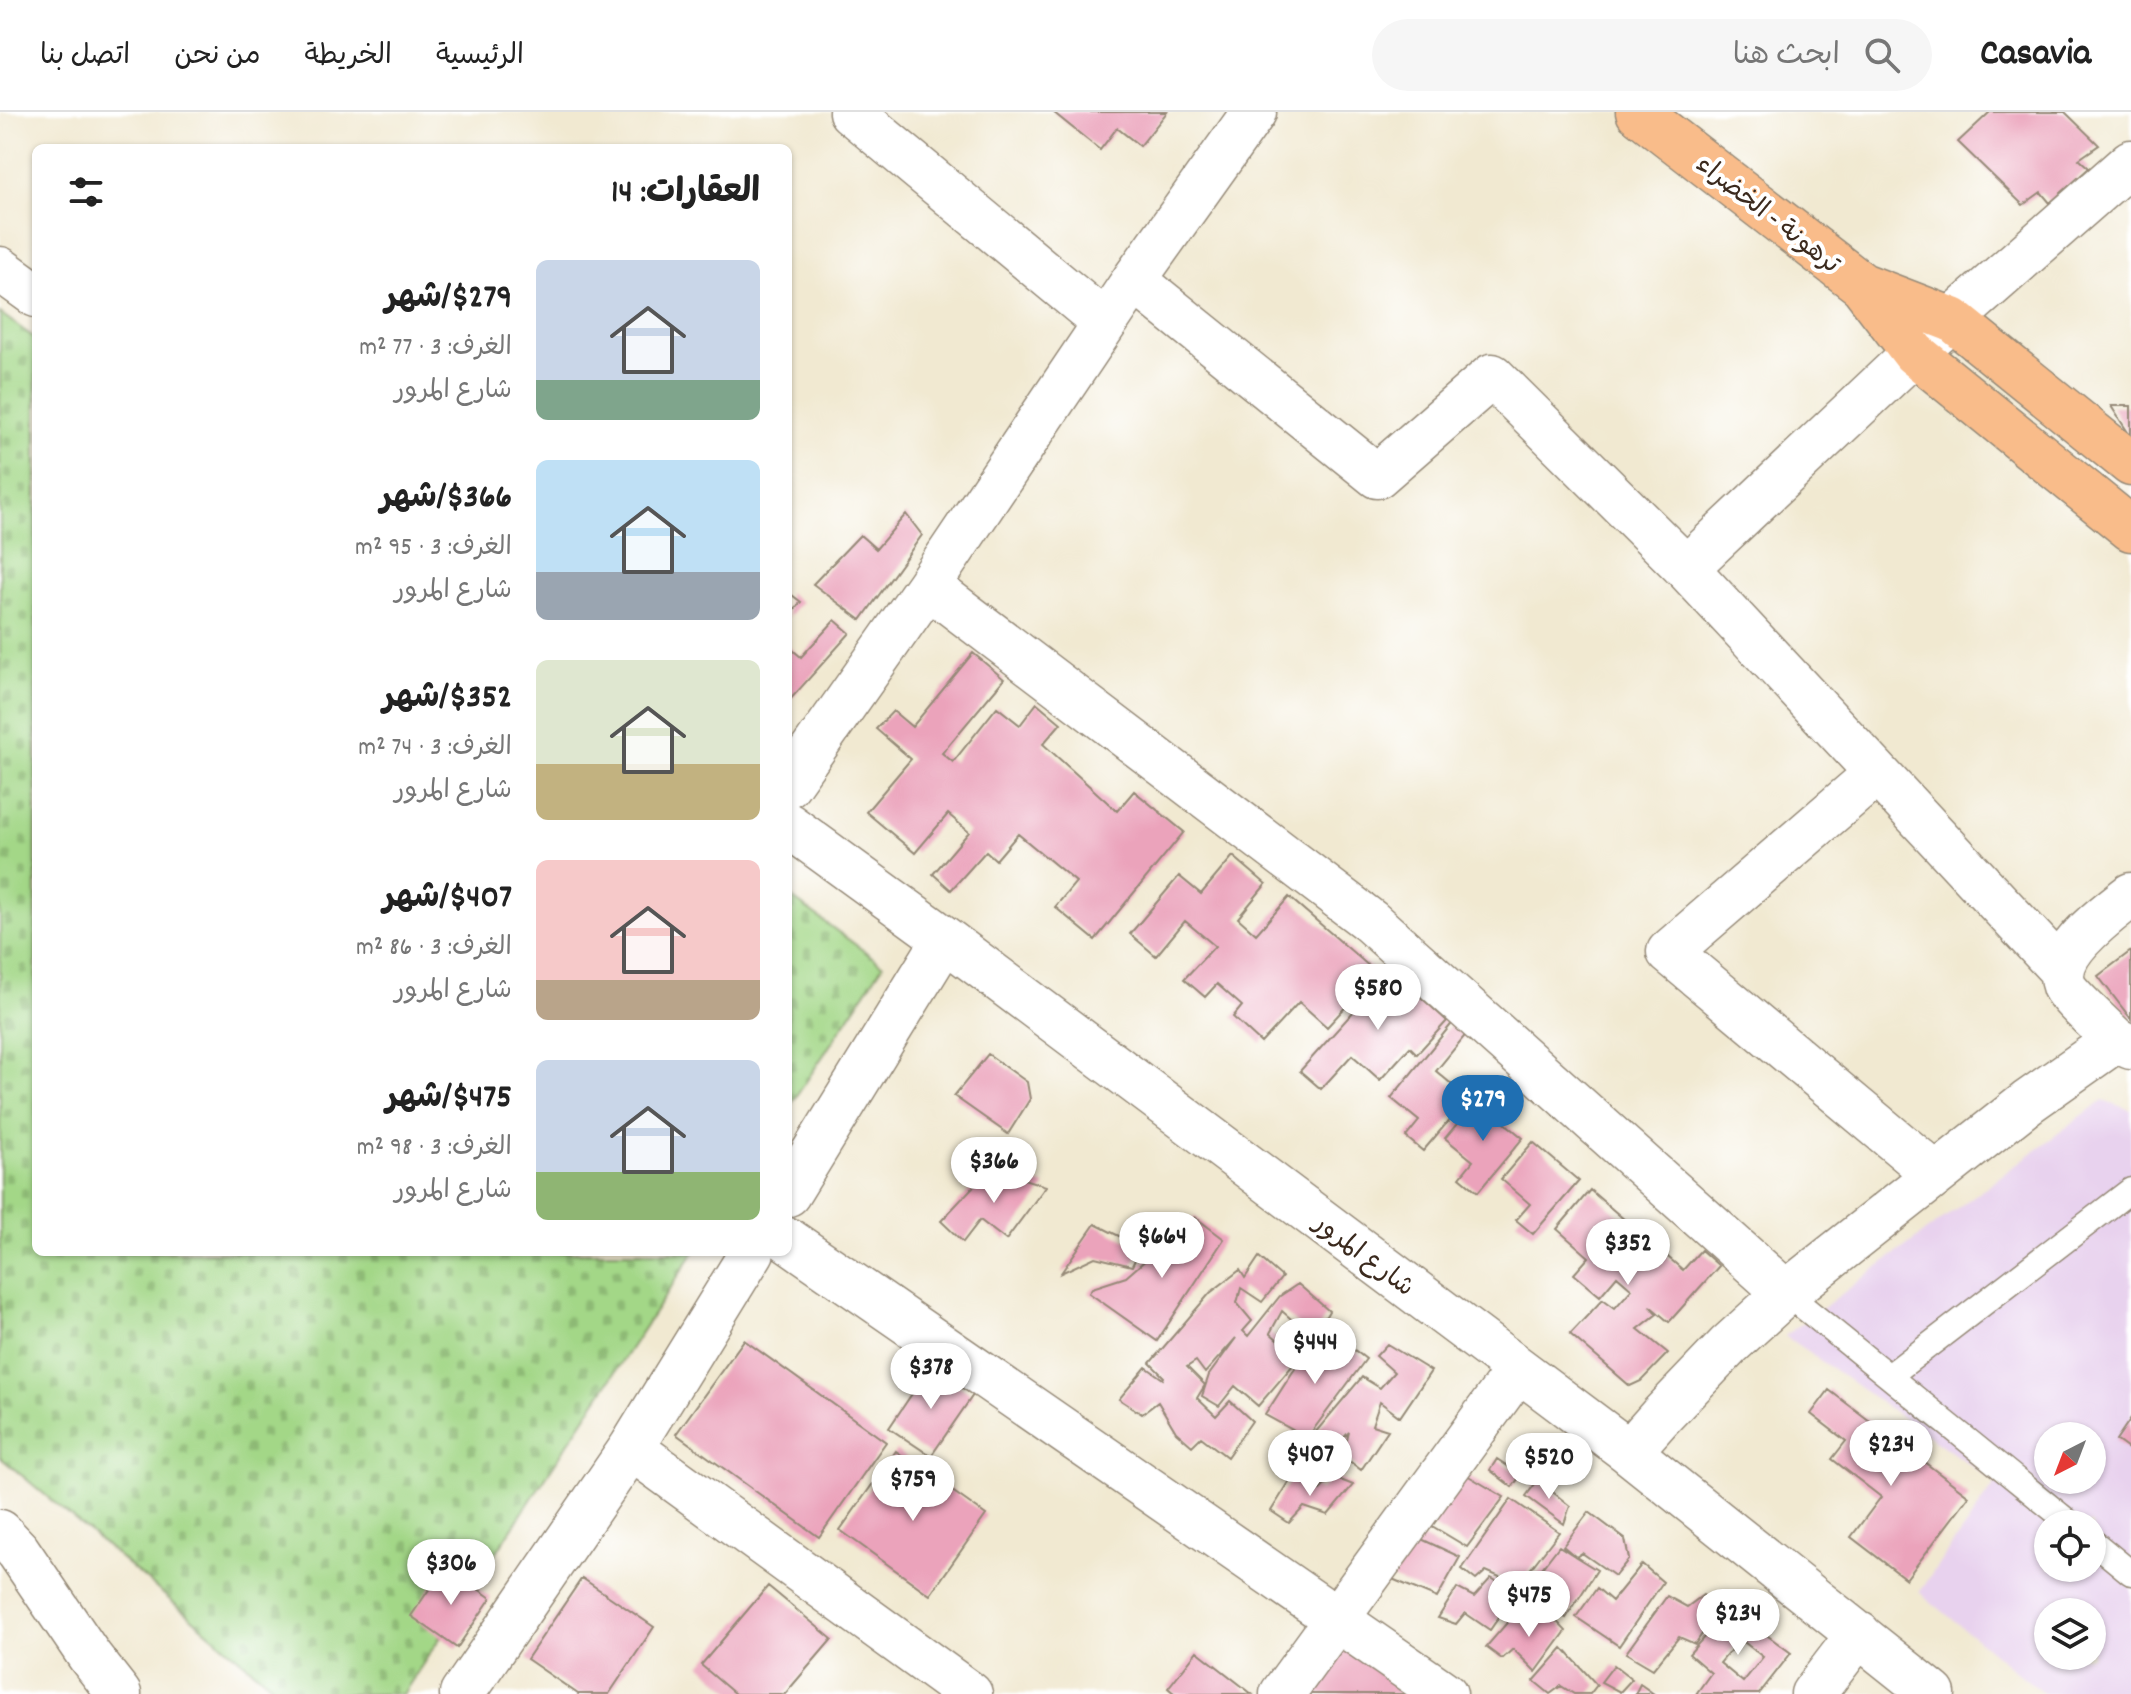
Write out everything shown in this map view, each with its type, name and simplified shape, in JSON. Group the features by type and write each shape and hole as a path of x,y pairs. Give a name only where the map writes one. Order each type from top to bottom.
{"highway":[{"name":"ترهونة - الخضراء","path":"1638,112 1862,285"},
{"path":"1862,285 1953,320 2131,464"},
{"path":"1862,285 1914,353 2131,529"}],"street":[{"path":"851,112 1105,323"},
{"path":"792,779 928,586 1134,280 1254,112"},
{"path":"1686,568 1914,353 2131,162"},
{"path":"0,269 32,292"},
{"path":"1134,280 1377,476 1492,376 1686,568 2061,970 2064,988 2124,1044 2028,1102 1786,1293 1729,1345 1629,1452"},
{"path":"928,586 1370,921 1786,1293"},
{"path":"1877,773 1669,952 1935,1174"},
{"name":"شارع المرور","path":"792,828 1629,1452 1933,1694"},
{"path":"2061,970 2077,941 2131,895"},
{"path":"792,1188 945,939"},
{"path":"792,1243 1445,1694"},
{"path":"464,1693 631,1448 750,1256"},
{"path":"1282,1694 1518,1370"},
{"path":"631,1448 970,1694"},
{"path":"0,1532 18,1551 119,1694"},
{"path":"1813,1694 1859,1634"}],"lane":[{"path":"1889,1376 2131,1190"},
{"path":"1786,1293 2054,1510"},
{"path":"2106,1552 2131,1573"}],"shaded area":[{"path":"2103,1100 2131,1110 2131,1694 2044,1694 1919,1592 1996,1483 1785,1336"}],"green space":[{"path":"0,313 32,336 32,1256 691,1256 403,1694 282,1694 0,1457"},
{"path":"792,898 883,965 792,1103"}],"building":[{"path":"1053,112 1167,112 1140,146 1117,128 1100,150"},
{"path":"1990,112 2065,112 2099,145 2079,159 2089,168 2050,203 2041,192 2023,205 1958,142"},
{"path":"2111,406 2131,406 2131,437"},
{"path":"906,514 922,535 861,620 813,584 860,535 876,549"},
{"path":"792,595 801,602 792,612"},
{"path":"835,620 850,633 792,698 792,649 801,657"},
{"path":"973,653 1004,679 942,753 953,762 997,707 1020,725 1037,703 1061,723 1043,744 1117,811 1134,791 1184,832 1095,940 1055,907 1076,882 1018,834 996,860 986,851 951,890 933,874 969,832 948,814 915,853 866,812 911,759 876,729 893,711 912,727"},
{"path":"1233,856 1266,884 1238,918 1256,934 1289,897 1377,973 1327,1027 1299,1002 1261,1043 1233,1017 1242,1006 1217,984 1205,997 1184,979 1215,946 1185,921 1156,956 1130,934 1179,876 1201,894"},
{"path":"2131,951 2131,1019 2098,976"},
{"path":"1391,970 1447,1021 1417,1054 1410,1047 1380,1080 1352,1055 1321,1089 1300,1071"},
{"path":"1454,1021 1468,1032 1436,1071 1468,1098 1423,1151 1406,1137 1419,1121 1391,1098"},
{"path":"988,1054 1027,1082 1030,1099 1008,1134 954,1096"},
{"path":"1477,1100 1523,1138 1478,1192 1460,1177 1473,1161 1445,1138"},
{"path":"1533,1142 1579,1181 1533,1234 1516,1220 1530,1204 1501,1179"},
{"path":"998,1171 1046,1186 1006,1240 980,1220 963,1242 941,1221 986,1173"},
{"path":"1590,1190 1683,1270 1701,1250 1719,1266 1669,1322 1650,1306 1657,1314 1638,1329 1668,1353 1641,1381 1630,1386 1570,1334 1603,1299 1615,1308 1632,1289 1617,1276 1600,1296 1574,1274 1589,1257 1557,1229"},
{"path":"1195,1217 1224,1239 1157,1341 1089,1293 1092,1288 1126,1277"},
{"path":"1095,1224 1141,1247 1132,1266 1095,1257 1061,1273"},
{"path":"1259,1257 1282,1277 1262,1302 1241,1288 1237,1303 1252,1321 1243,1331 1248,1336 1280,1296 1298,1284 1329,1311 1313,1338 1282,1311 1270,1333 1299,1358 1258,1406 1235,1386 1219,1406 1202,1396 1209,1375 1236,1338 1205,1373 1196,1361 1187,1367 1205,1385 1197,1398 1216,1416 1230,1401 1252,1421 1227,1457 1201,1437 1192,1446 1176,1432 1158,1402 1142,1414 1119,1399 1146,1367 1163,1379 1150,1363 1210,1293 1240,1270 1245,1278"},
{"path":"1335,1335 1366,1359 1307,1438 1265,1415 1296,1367"},
{"path":"744,1340 886,1442 819,1537 676,1434"},
{"path":"1387,1344 1431,1371 1400,1417 1380,1402 1372,1425 1388,1430 1361,1470 1343,1456 1349,1432 1316,1469 1298,1453 1362,1377 1380,1388 1394,1372 1376,1356"},
{"path":"930,1367 973,1395 931,1456 889,1428"},
{"path":"1829,1390 1969,1496 1906,1579 1851,1537 1881,1497 1832,1459 1846,1441 1811,1414"},
{"path":"2131,1418 2131,1451 2116,1440"},
{"path":"896,1451 986,1515 930,1595 840,1530"},
{"path":"1497,1459 1521,1475 1512,1487 1490,1470"},
{"path":"1460,1471 1504,1497 1467,1547 1427,1523"},
{"path":"1293,1476 1320,1490 1333,1477 1353,1485 1328,1515 1304,1507 1289,1523 1271,1511"},
{"path":"1538,1480 1570,1506 1564,1524 1526,1496"},
{"path":"1511,1499 1559,1532 1518,1585 1486,1571 1476,1580 1462,1569"},
{"path":"1589,1512 1625,1539 1629,1559 1615,1576 1582,1553 1576,1557 1563,1546"},
{"path":"1417,1537 1460,1557 1437,1598 1385,1576"},
{"path":"1559,1546 1597,1570 1566,1618 1540,1607 1527,1622 1509,1611"},
{"path":"1642,1564 1663,1582 1619,1646 1576,1617 1597,1588 1612,1601"},
{"path":"445,1566 491,1598 457,1648 411,1616"},
{"path":"582,1578 654,1627 609,1694 578,1694 527,1659"},
{"path":"1491,1578 1516,1592 1490,1630 1465,1613 1456,1624 1438,1618 1457,1588 1474,1597"},
{"path":"768,1586 832,1639 785,1694 735,1694 701,1665"},
{"path":"1703,1595 1721,1607 1695,1644 1679,1637 1653,1669 1626,1653 1667,1596 1687,1607"},
{"path":"1544,1608 1566,1631 1536,1672 1513,1649 1502,1659 1486,1647 1512,1617 1529,1626"},
{"path":"1730,1608 1791,1653 1759,1694 1696,1694 1711,1673 1689,1654","holes":["1740,1639 1763,1657 1743,1682 1720,1663"]},
{"path":"1337,1639 1407,1694 1300,1694"},
{"path":"1563,1648 1597,1685 1590,1694 1574,1694 1561,1686 1550,1694 1534,1681"},
{"path":"1197,1651 1252,1694 1175,1694 1168,1688"},
{"path":"1614,1665 1632,1679 1620,1692 1601,1682"},
{"path":"1640,1684 1654,1694 1635,1694"}]}
